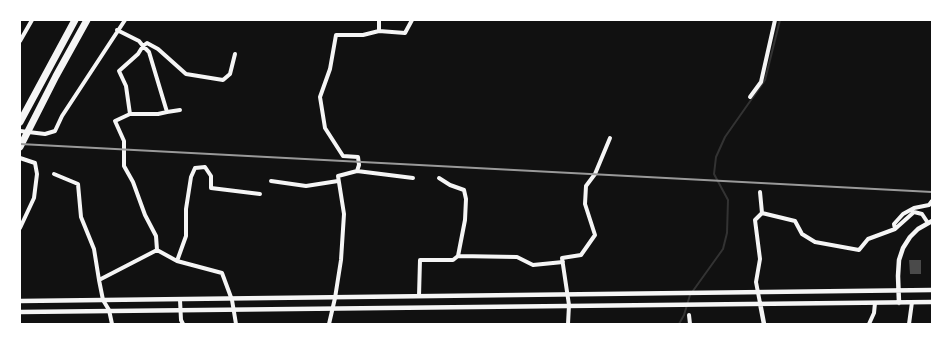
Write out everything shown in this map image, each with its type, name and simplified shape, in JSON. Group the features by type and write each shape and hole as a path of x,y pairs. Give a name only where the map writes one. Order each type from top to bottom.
{"highway":[{"path":"20,122 75,20"},
{"path":"20,147 36,113 87,20"}],"street":[{"path":"20,41 32,20"},
{"path":"20,132 45,134 55,131 62,116 117,30 125,20"},
{"path":"379,20 379,31"},
{"path":"357,171 359,165 358,157 343,156 325,128 320,97 330,70 336,35 364,35 379,31 405,33 412,20"},
{"path":"750,97 761,82 775,20"},
{"path":"117,30 139,41 149,52 167,112"},
{"path":"130,114 126,86 119,71 138,54 147,43 158,50 186,74 223,80 230,74 235,54"},
{"path":"157,250 156,236 145,216 134,182 124,166 124,141 115,121 130,114 158,114 180,110"},
{"path":"568,324 569,305 562,258 581,255 596,235 585,204 586,186 595,174 610,138"},
{"path":"20,158 35,163 37,174 34,198 20,228"},
{"path":"177,261 186,236 186,209 191,177 195,168 205,167 211,176 211,188 260,194"},
{"path":"329,324 341,260 344,214 338,181 340,174 357,171 413,178"},
{"path":"54,174 78,184 81,217 94,249 103,300 109,310 112,324"},
{"path":"439,178 450,185 464,190 466,199 465,220 458,256"},
{"path":"271,181 306,186 338,181"},
{"path":"760,192 762,213"},
{"path":"895,229 894,224 903,214 914,208 929,204 932,201"},
{"path":"762,213 795,221 802,234 815,242 859,250 868,239 895,229 914,212 922,214 930,222 910,237 903,248 899,260 899,303"},
{"path":"762,213 755,220 760,259 756,282 764,324"},
{"path":"157,250 177,261 222,273 232,300 236,324"},
{"path":"99,280 157,250"},
{"path":"419,296 420,260 453,260 458,256 517,257 533,265 563,262"},
{"path":"20,301 232,300 419,296 932,290"},
{"path":"180,300 180,311 183,324"},
{"path":"909,324 912,302"},
{"path":"20,312 932,302"},
{"path":"869,324 874,313 875,303"},
{"path":"689,315 690,324"}],"building":[{"path":"909,260 921,260 921,274 910,274"}],"waterway":[{"path":"679,324 684,315 690,295 723,249 727,233 728,200 714,174 716,157 725,137 765,80 780,20"}],"railway":[{"path":"20,144 932,192"}]}
